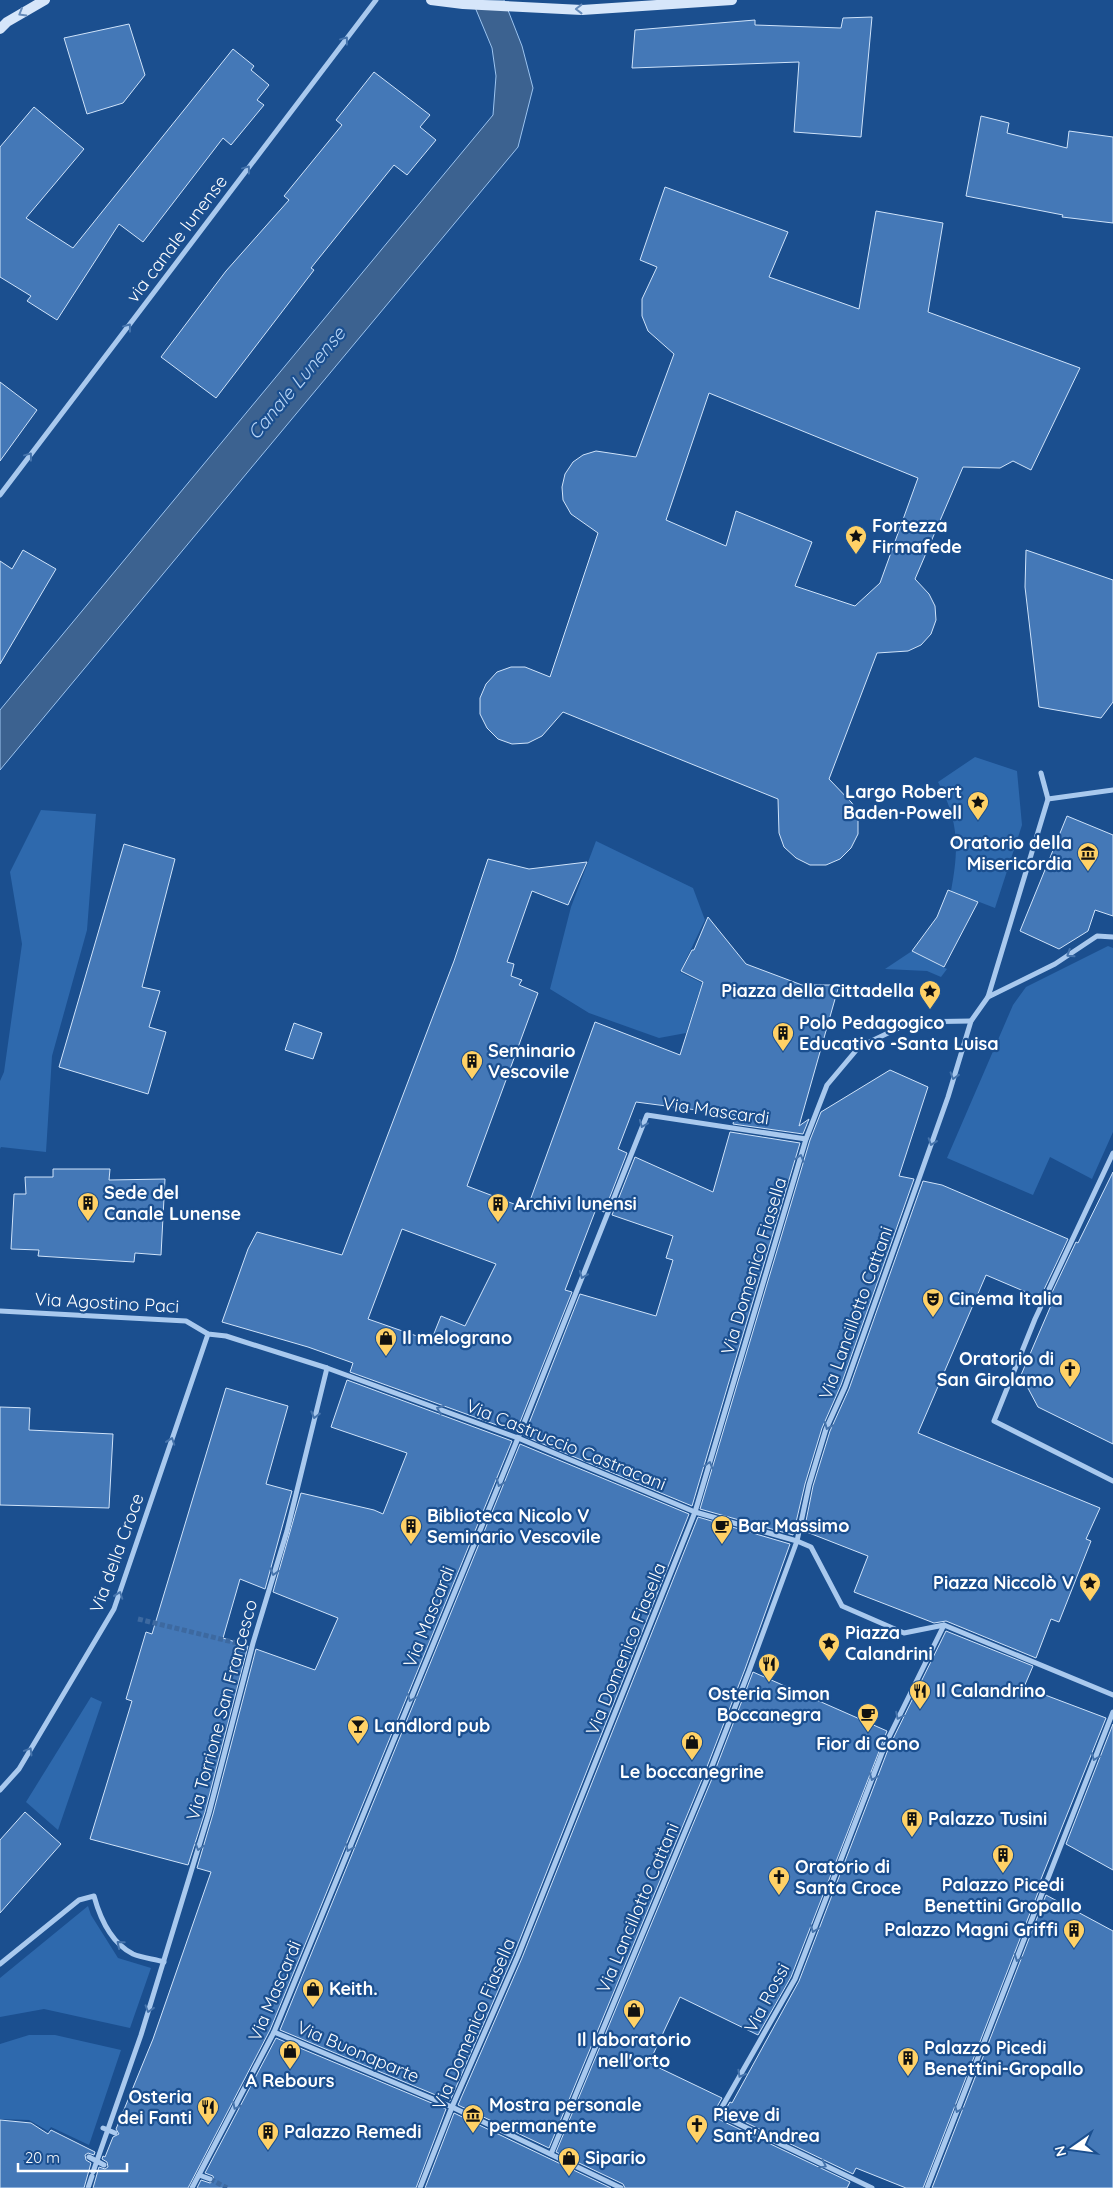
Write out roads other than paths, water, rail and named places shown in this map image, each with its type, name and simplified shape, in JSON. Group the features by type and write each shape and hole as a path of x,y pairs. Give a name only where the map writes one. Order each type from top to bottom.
{"street":[{"path":"0,29 7,22 45,0"},
{"name":"via canale lunense","path":"0,495 376,0"},
{"path":"431,0 463,4 582,10 732,0"},
{"path":"971,1021 988,997 1048,799 1041,772"},
{"path":"1048,799 1113,790"},
{"path":"988,997 1055,964 1097,936 1113,938"},
{"name":"Via Lancillotto Cattani","path":"551,2154 707,1779 749,1671 797,1541 810,1485 826,1430 846,1388 948,1096 971,1021"},
{"name":"Via Domenico Fiasella","path":"420,2188 452,2107 518,1956 695,1512 806,1138 827,1085 859,1047 911,1022 971,1021"},
{"name":"Via Mascardi","path":"192,2188 274,2032 518,1438 647,1115 806,1138"},
{"path":"1113,1153 1040,1306 994,1421 1113,1481"},
{"name":"Via Agostino Paci","path":"0,1311 186,1321 208,1334"},
{"path":"208,1334 226,1336 327,1368"},
{"name":"Via della Croce","path":"0,1790 19,1769 114,1609 208,1334"},
{"name":"Via Castruccio Castracani","path":"327,1368 518,1438 695,1512 797,1541"},
{"name":"Via Torrione San Francesco","path":"88,2188 141,2035 209,1813 253,1643 287,1531 327,1368"},
{"path":"797,1541 811,1547 842,1606 904,1633 946,1626 1113,1695"},
{"name":"Via Rossi","path":"872,2188 718,2114 795,1979 891,1732 946,1626"},
{"path":"927,2188 1113,1712"},
{"path":"0,1964 80,1900 94,1896 98,1912 115,1942 133,1954 164,1962"},
{"name":"Via Buonaparte","path":"274,2032 452,2107 621,2188"},
{"path":"101,2127 115,2133"},
{"path":"89,2157 104,2165"},
{"path":"200,2175 210,2179"}],"water":[{"name":"Canale Lunense","path":"472,0 504,0 522,46 533,88 518,147 0,770 0,710 493,115 496,76 492,48"}],"tunnel":[{"path":"138,1619 241,1644"},
{"path":"210,2179 227,2188"}],"place":[{"name":"Fortezza Firmafede","path":"856,555"},
{"name":"Largo Robert Baden-Powell","path":"978,821"},
{"name":"Oratorio della Misericordia","path":"1088,872"},
{"name":"Piazza della Cittadella","path":"930,1010"},
{"name":"Polo Pedagogico Educativo -Santa Luisa","path":"783,1052"},
{"name":"Seminario Vescovile","path":"472,1080"},
{"name":"Sede del Canale Lunense","path":"88,1222"},
{"name":"Archivi lunensi","path":"498,1223"},
{"name":"Cinema Italia","path":"933,1318"},
{"name":"Il melograno","path":"386,1357"},
{"name":"Oratorio di San Girolamo","path":"1070,1388"},
{"name":"Biblioteca Nicolo V Seminario Vescovile","path":"411,1545"},
{"name":"Bar Massimo","path":"722,1545"},
{"name":"Piazza Niccolò V","path":"1090,1602"},
{"name":"Piazza Calandrini","path":"829,1662"},
{"name":"Osteria Simon Boccanegra","path":"769,1683"},
{"name":"Il Calandrino","path":"920,1710"},
{"name":"Fior di Cono","path":"868,1733"},
{"name":"Landlord pub","path":"358,1745"},
{"name":"Le boccanegrine","path":"692,1761"},
{"name":"Palazzo Tusini","path":"912,1838"},
{"name":"Palazzo Picedi Benettini Gropallo","path":"1003,1874"},
{"name":"Oratorio di Santa Croce","path":"779,1896"},
{"name":"Palazzo Magni Griffi","path":"1074,1949"},
{"name":"Keith.","path":"313,2008"},
{"name":"Il laboratorio nell'orto","path":"634,2029"},
{"name":"A Rebours","path":"290,2070"},
{"name":"Palazzo Picedi Benettini-Gropallo","path":"908,2077"},
{"name":"Osteria dei Fanti","path":"208,2126"},
{"name":"Mostra personale permanente","path":"473,2134"},
{"name":"Pieve di Sant'Andrea","path":"697,2144"},
{"name":"Palazzo Remedi","path":"268,2151"},
{"name":"Sipario","path":"569,2177"}]}
